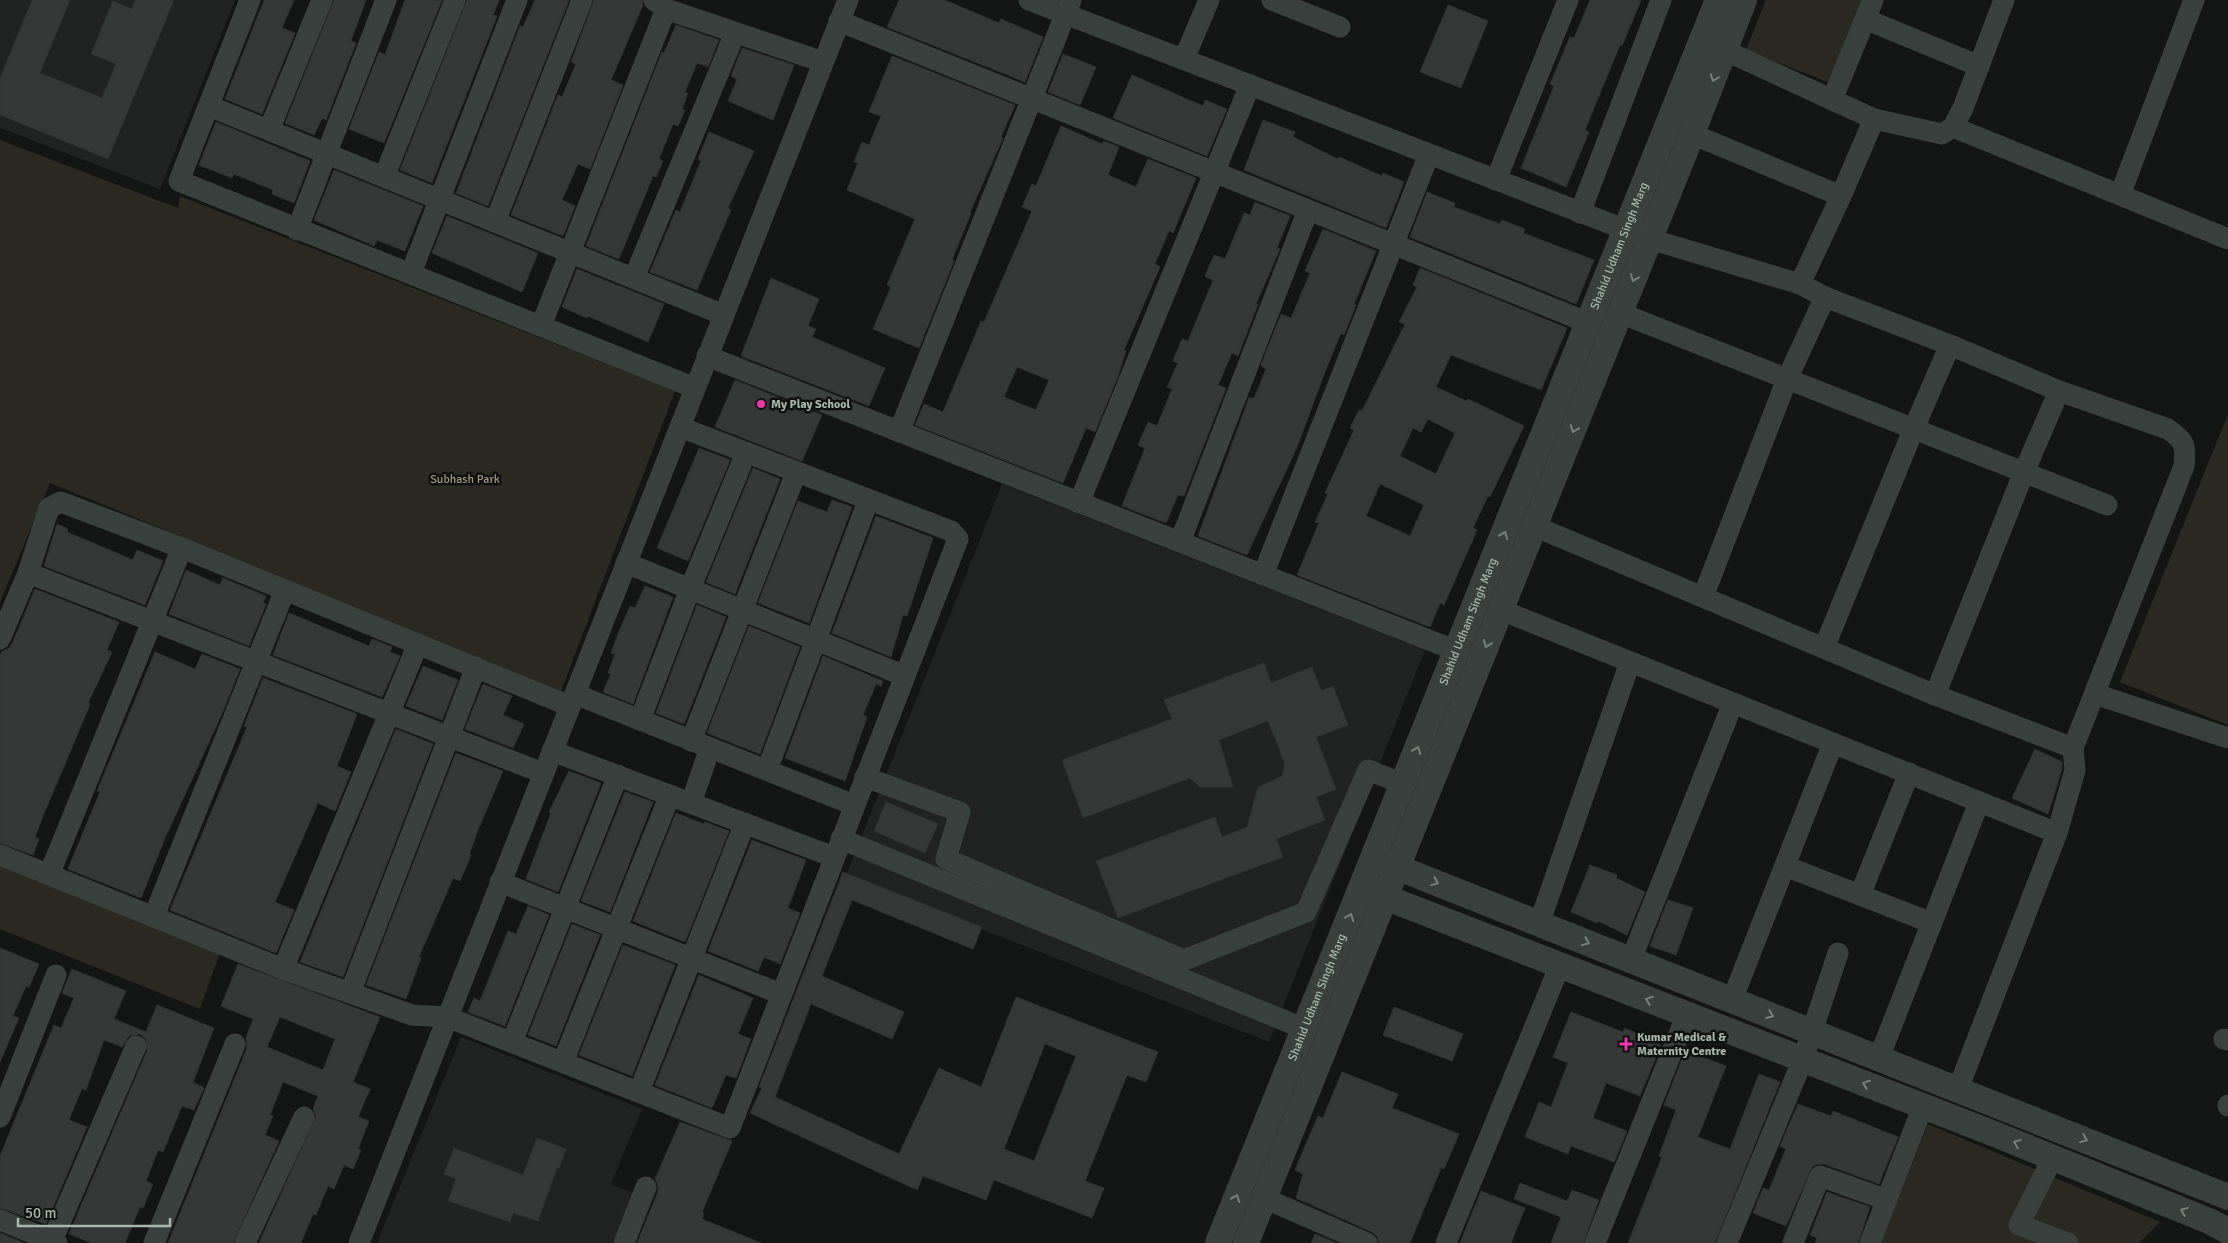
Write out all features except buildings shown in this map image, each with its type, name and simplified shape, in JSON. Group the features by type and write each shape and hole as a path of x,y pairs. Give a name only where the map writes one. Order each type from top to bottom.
{"street":[{"path":"250,0 179,181 297,230 695,388"},
{"path":"269,130 322,0"},
{"path":"297,230 386,0"},
{"path":"384,177 455,0"},
{"path":"411,274 517,0"},
{"path":"495,222 582,0"},
{"path":"359,1243 848,0"},
{"path":"1029,0 1068,7 1184,59 1650,239 1800,284 1825,297 1950,345 2059,391 2168,429 2181,438 2186,451 2184,466 2073,748 2075,770 2057,833 1958,1089"},
{"path":"1272,0 1340,27"},
{"path":"1496,180 1568,0"},
{"path":"1580,213 1661,0"},
{"name":"Shahid Udham Singh Marg","path":"1386,863 1404,784 1718,0"},
{"name":"Shahid Udham Singh Marg","path":"1218,1243 1305,1029 1373,893 1501,610 1744,0"},
{"path":"1724,50 1874,119 1942,134 1953,127 1964,108 2004,0"},
{"path":"2120,195 2194,0"},
{"path":"1184,59 1202,2"},
{"path":"541,326 660,5 735,33 823,62"},
{"path":"899,432 1068,7"},
{"path":"1832,100 1869,9 1979,66"},
{"path":"839,21 1589,323"},
{"path":"634,278 735,33"},
{"path":"1079,503 1250,85"},
{"path":"209,106 724,315"},
{"path":"1800,284 1842,196 1874,119"},
{"path":"1953,127 2228,239"},
{"path":"1692,134 1842,196"},
{"path":"1263,575 1429,154"},
{"path":"1180,542 1308,210"},
{"path":"1703,597 1788,380 1825,297"},
{"path":"1620,313 2107,505"},
{"path":"1824,648 1950,345"},
{"path":"707,356 1457,651"},
{"path":"1935,695 2024,472 2059,391"},
{"path":"0,855 283,969 412,1015 448,1017 730,1128 958,539 951,531 868,501 680,427"},
{"path":"640,720 690,589 746,453"},
{"path":"692,803 701,744 742,610 796,473"},
{"path":"767,770 868,501"},
{"path":"0,640 28,573 49,508 61,502 182,548 476,667 572,700 640,720 854,805"},
{"path":"1534,526 1935,695 2073,748"},
{"path":"49,875 182,548"},
{"path":"626,562 905,676"},
{"path":"28,573 543,773"},
{"path":"154,916 285,590"},
{"path":"1501,610 2057,833"},
{"path":"283,969 418,644"},
{"path":"1539,924 1630,662"},
{"path":"350,993 476,667"},
{"path":"2095,694 2228,738"},
{"path":"1632,960 1733,703"},
{"path":"1732,1000 1833,743"},
{"path":"552,751 745,823 838,848 1305,1029"},
{"path":"865,778 960,812 946,859 1184,960 1306,912 1368,770 1404,784"},
{"path":"1860,895 1909,774"},
{"path":"512,1042 618,775"},
{"path":"563,1062 670,795"},
{"path":"1879,1058 1979,802"},
{"path":"638,1092 745,823"},
{"path":"1386,863 2228,1196"},
{"path":"1785,866 1932,923"},
{"path":"500,882 781,994"},
{"path":"1373,893 1924,1106 2053,1157 2228,1231"},
{"name":"Shahid Udham Singh Marg","path":"1246,1243 1264,1198 1373,893"},
{"path":"1727,1243 1802,1059 1838,953"},
{"path":"1446,1243 1560,965"},
{"path":"0,1117 56,975"},
{"path":"1595,1243 1687,1014"},
{"path":"154,1243 235,1044"},
{"path":"0,1220 55,1242 136,1046"},
{"path":"1870,1243 1924,1106"},
{"path":"244,1243 304,1117"},
{"path":"2053,1157 2019,1225 2068,1243"},
{"path":"1793,1243 1820,1176 1886,1200"},
{"path":"624,1243 646,1187"},
{"path":"1264,1198 1367,1243"}],"shaded area":[{"path":"0,0 235,0 160,189 0,128"},
{"path":"1002,484 1425,650 1269,1042 846,876"},
{"path":"461,1037 642,1109 611,1184 633,1193 613,1243 377,1243"}],"green space":[{"path":"1766,0 1863,0 1830,83 1746,50"},
{"name":"Subhash Park","path":"0,140 178,208 180,196 675,391 561,691 50,483 0,602"},
{"path":"2228,414 2228,725 2120,682"},
{"path":"0,855 225,938 200,1009 0,929"},
{"path":"1928,1124 2160,1222 2139,1243 1881,1243"}],"place":[{"name":"My Play School","path":"761,404"},
{"name":"Kumar Medical & Maternity Centre","path":"1626,1044"}]}
